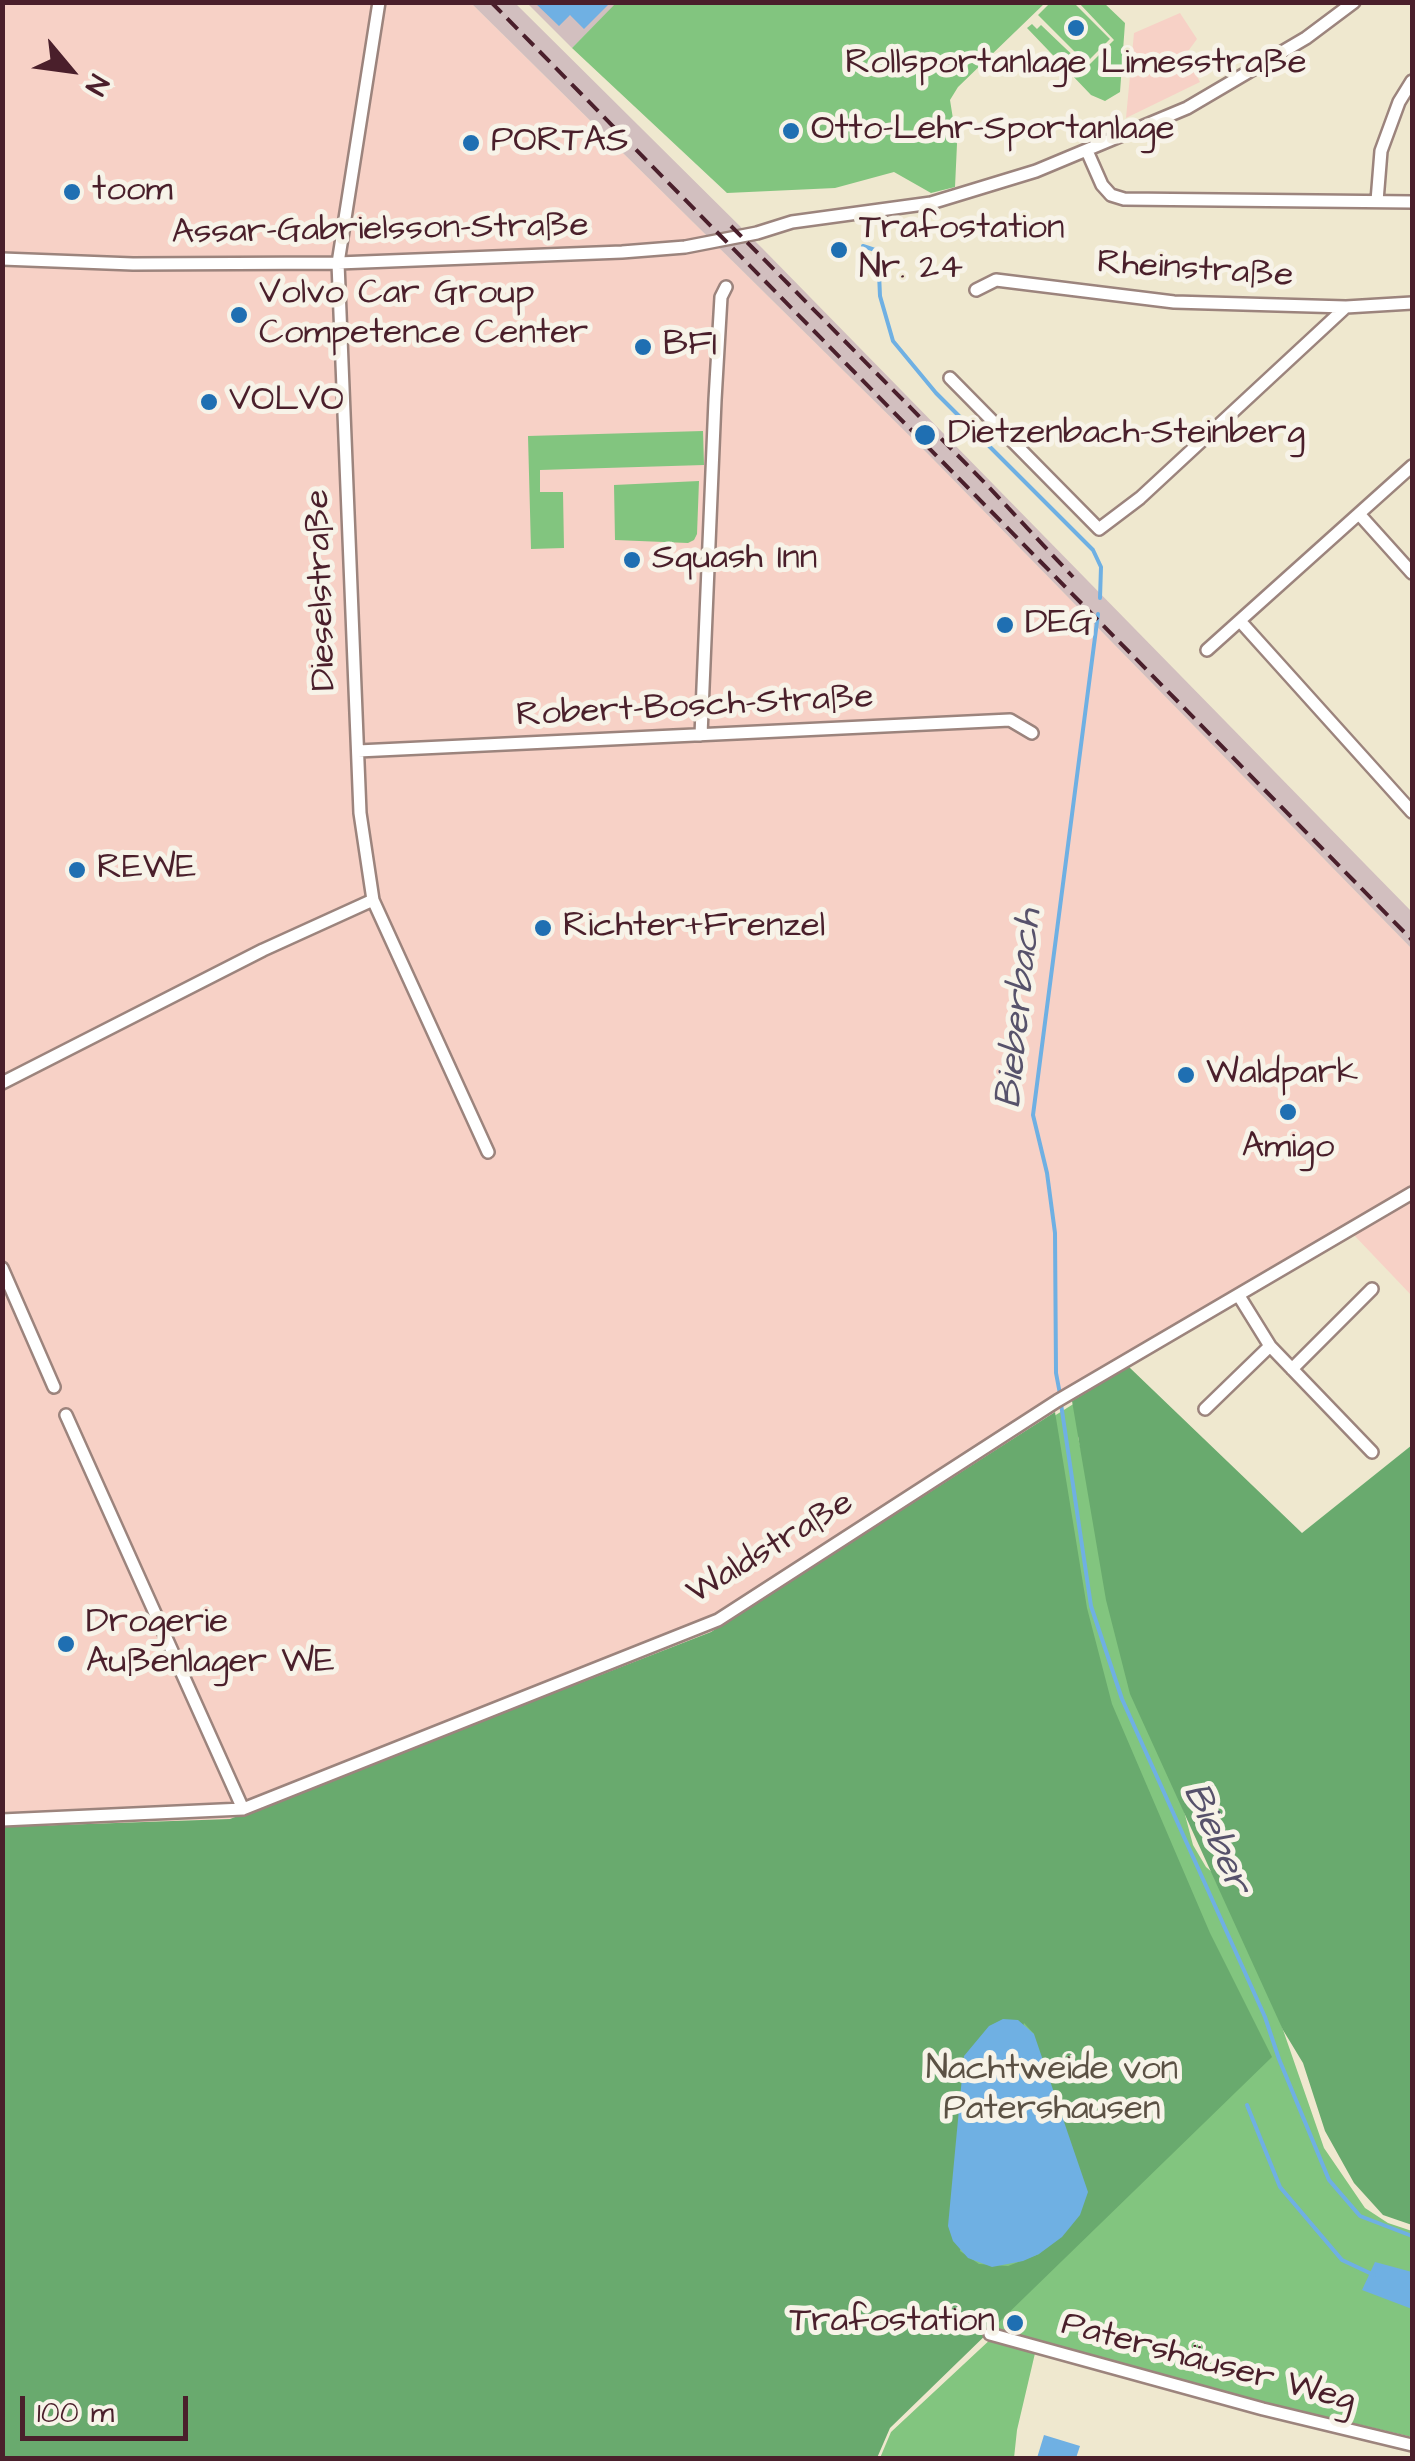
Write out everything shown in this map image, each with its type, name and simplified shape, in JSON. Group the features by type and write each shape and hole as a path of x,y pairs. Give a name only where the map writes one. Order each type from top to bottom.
{"street":[{"name":"Dieselstraße","path":"379,2 338,263 361,825 373,900 488,1152"},
{"name":"Assar-Gabrielsson-Straße","path":"2,259 133,264 338,263 686,248 792,222 961,196 1087,152 1187,108 1306,38 1354,2"},
{"path":"1377,201 1384,141 1412,81"},
{"path":"1087,152 1108,192 1124,199 1412,202"},
{"name":"Rheinstraße","path":"976,290 996,280 1174,302 1346,307 1412,303"},
{"path":"702,735 720,297 726,287"},
{"path":"950,378 1100,530 1140,498 1346,307"},
{"path":"1206,650 1412,466"},
{"path":"1359,514 1412,573"},
{"path":"1240,622 1412,812"},
{"name":"Robert-Bosch-Straße","path":"358,750 1010,720 1032,734"},
{"path":"2,1082 262,950 373,900"},
{"name":"Waldstraße","path":"2,1820 243,1809 718,1620 1062,1398 1412,1193"},
{"path":"2,1268 54,1387"},
{"path":"1292,1368 1372,1290"},
{"path":"1239,1296 1270,1346 1372,1452"},
{"path":"1205,1410 1270,1346"},
{"path":"66,1415 243,1809"},
{"name":"Patershäuser Weg","path":"990,2334 1263,2409 1412,2445"}],"shaded area":[{"path":"2,3 471,3 930,456 1412,949 1412,1296 1353,1234 1072,1401 711,1632 230,1819 3,1827"},
{"path":"471,3 515,3 762,248 1412,912 1412,949 930,456"},
{"path":"527,3 617,3 572,48"},
{"path":"1180,13 1197,39 1186,54 1200,82 1126,118 1134,33"}],"green space":[{"name":"Otto-Lehr-Sportanlage","path":"617,2 1045,3 958,87 950,100 957,144 955,187 931,193 894,172 835,188 727,193 572,48"},
{"name":"Rollsportanlage Limesstraße","path":"1051,2 1074,3 1110,39 1086,63 1038,15"},
{"path":"1079,3 1104,3 1125,23 1120,92 1105,101 1091,95 1027,28 1032,24 1037,29 1041,25 1086,68 1114,40"},
{"path":"703,431 704,465 540,470 540,492 563,492 564,548 531,549 528,436"},
{"path":"699,481 694,540 615,540 614,485"},
{"path":"1129,1367 1302,1533 1412,1445 1412,2225 1383,2215 1354,2183 1325,2131 1303,2063 1283,2030 1130,1694 1106,1600 1072,1401"},
{"name":"Nachtweide von Patershausen","path":"1075,1403 1081,1419 1078,1437 1133,1674 1193,1845 1206,1867 1238,1900 1324,2148 1365,2208 1388,2223 1412,2231 1412,2437 1220,2392 861,2293 958,1476"},
{"path":"1055,1412 1087,1608 1112,1704 1210,1933 1272,2057 890,2428 877,2458 3,2458 2,1827 230,1819 711,1632","holes":["1024,2023 1034,2034 1039,2254 1008,2266 979,2264 960,2251"]},
{"path":"993,2337 1036,2349 1014,2458 880,2458 891,2432"}],"water":[{"path":"535,3 610,3 584,29 570,15 559,26"},
{"path":"1003,2019 1018,2020 1034,2034 1088,2192 1080,2215 1062,2237 1023,2261 992,2267 968,2258 953,2241 948,2226 964,2056 989,2026"},
{"path":"1375,2262 1412,2272 1412,2309 1362,2290"},
{"path":"1044,2435 1080,2446 1076,2458 1037,2458"}],"waterway":[{"path":"863,246 878,251"},
{"name":"Bieberbach","path":"878,251 880,296 893,341 936,393 1093,550 1101,567 1100,598"},
{"name":"Bieberbach","path":"1060,1394 1056,1373 1055,1233 1047,1173 1033,1115 1098,614"},
{"name":"Bieber","path":"1061,1404 1091,1606 1122,1699 1265,2017 1329,2180 1360,2216 1412,2236"},
{"path":"1247,2105 1280,2187 1342,2260 1374,2275"}],"railway":[{"path":"491,2 1412,940"},
{"path":"731,226 1073,577"}],"place":[{"name":"Rollsportanlage Limesstraße","path":"1076,28"},
{"name":"Otto-Lehr-Sportanlage","path":"791,131"},
{"name":"PORTAS","path":"471,143"},
{"name":"toom","path":"72,192"},
{"name":"Trafostation Nr. 24","path":"839,250"},
{"name":"Volvo Car Group Competence Center","path":"239,315"},
{"name":"BFI","path":"643,347"},
{"name":"VOLVO","path":"209,402"},
{"name":"Dietzenbach-Steinberg","path":"925,435"},
{"name":"Squash Inn","path":"632,560"},
{"name":"DEG","path":"1005,625"},
{"name":"REWE","path":"77,870"},
{"name":"Richter+Frenzel","path":"543,928"},
{"name":"Waldpark","path":"1186,1075"},
{"name":"Amigo","path":"1288,1112"},
{"name":"Drogerie Außenlager WE","path":"66,1644"},
{"name":"Trafostation","path":"1015,2323"}]}
